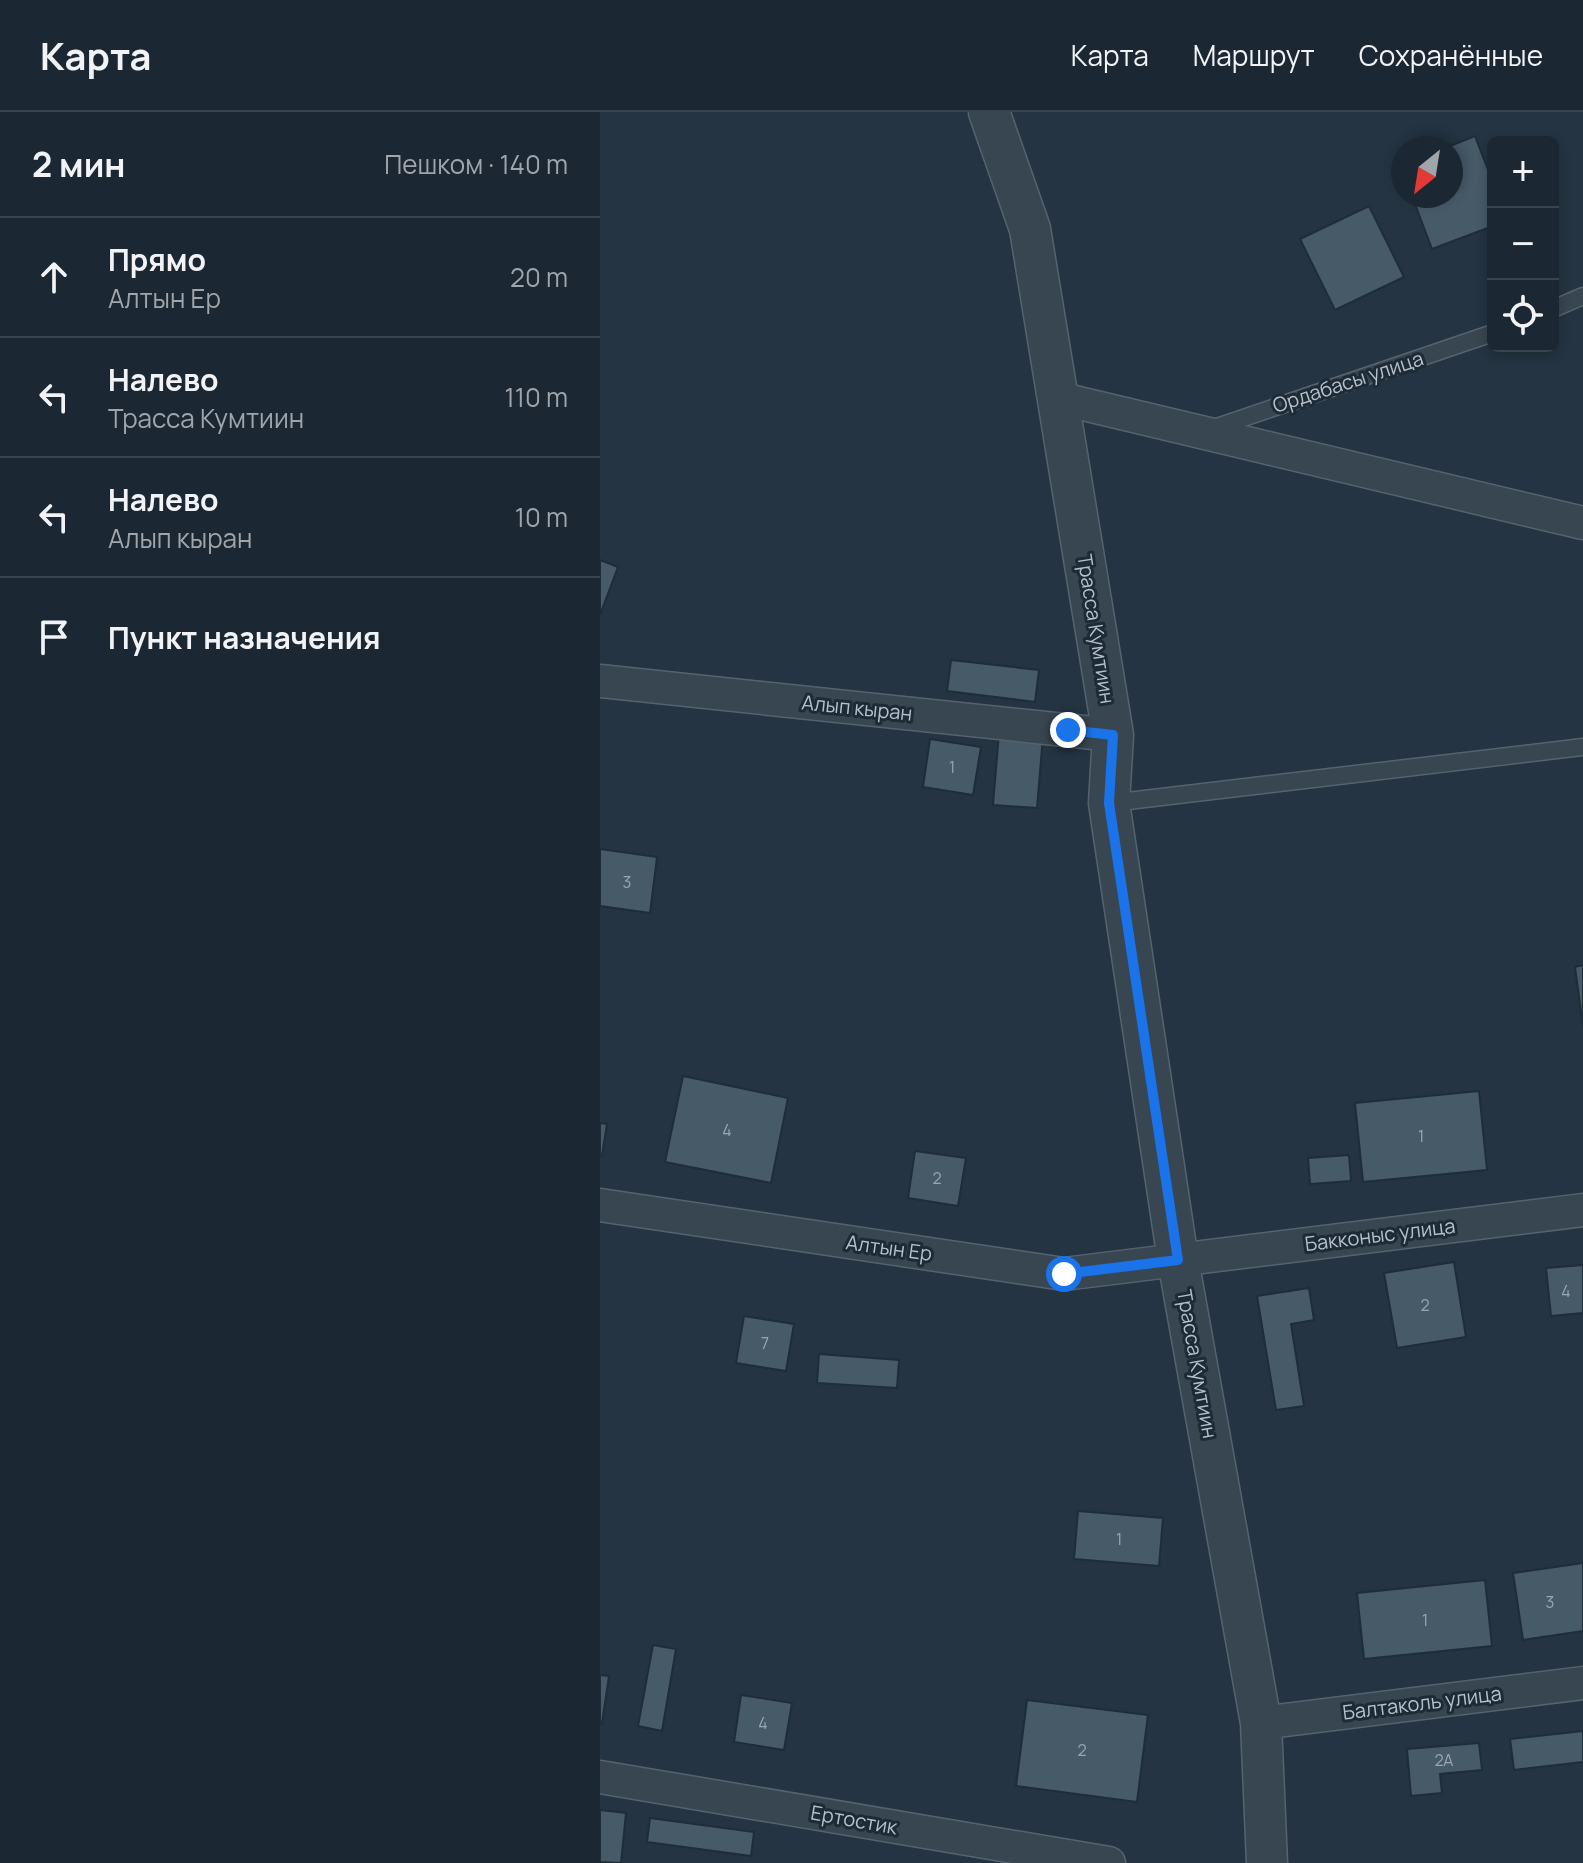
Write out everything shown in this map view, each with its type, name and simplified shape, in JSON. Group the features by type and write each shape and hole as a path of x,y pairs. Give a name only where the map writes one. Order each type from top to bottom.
{"street":[{"name":"Трасса Кумтиин","path":"989,112 1030,229 1113,735 1109,803 1178,1260 1261,1723 1267,1863"},
{"path":"1058,398 1583,523"},
{"name":"Алып кыран","path":"600,681 1113,735"},
{"name":"Алтын Ер","path":"600,1205 1064,1274 1178,1260"},
{"name":"Бакконыс улица","path":"1178,1260 1583,1210"},
{"name":"Балтаколь улица","path":"1261,1723 1583,1683"},
{"name":"Ертостик","path":"600,1777 1109,1863"}],"lane":[{"path":"1559,306 1583,296"},
{"name":"Ордабасы улица","path":"1203,433 1487,335"},
{"path":"1109,803 1583,747"}],"building":[{"path":"1475,136 1487,167 1487,228 1432,249 1417,208 1463,208 1463,141"},
{"path":"1369,206 1404,277 1335,310 1300,239"},
{"path":"600,560 618,567 600,615"},
{"path":"951,660 1039,670 1035,702 947,691"},
{"path":"999,733 1043,736 1037,808 993,805"},
{"path":"930,739 981,747 973,795 923,787"},
{"path":"600,849 657,857 650,913 600,906"},
{"path":"1583,965 1583,1027 1575,967"},
{"path":"683,1076 788,1098 771,1183 665,1162"},
{"path":"1479,1091 1487,1170 1363,1182 1355,1103"},
{"path":"600,1123 607,1124 602,1156 600,1155"},
{"path":"915,1151 966,1158 958,1206 908,1198"},
{"path":"1349,1155 1351,1181 1310,1184 1308,1158"},
{"path":"1454,1262 1466,1337 1397,1348 1384,1273"},
{"path":"1583,1265 1583,1313 1551,1316 1546,1268"},
{"path":"1309,1288 1314,1320 1291,1324 1304,1406 1276,1410 1257,1296"},
{"path":"744,1316 794,1324 786,1371 736,1363"},
{"path":"819,1354 899,1360 897,1388 817,1383"},
{"path":"1078,1511 1163,1518 1159,1566 1074,1559"},
{"path":"1583,1563 1583,1631 1523,1640 1513,1573"},
{"path":"1485,1580 1492,1646 1364,1659 1357,1593"},
{"path":"653,1645 676,1649 662,1731 638,1726"},
{"path":"600,1675 609,1676 602,1724 600,1723"},
{"path":"741,1695 792,1703 784,1750 734,1742"},
{"path":"1027,1700 1148,1715 1137,1802 1016,1786"},
{"path":"1583,1731 1583,1762 1514,1770 1510,1739"},
{"path":"1479,1743 1482,1770 1440,1774 1442,1793 1411,1796 1407,1749"},
{"path":"600,1810 626,1813 621,1863 600,1862"},
{"path":"650,1818 754,1832 751,1856 647,1842"}],"route":[{"path":"1064,1274 1178,1260 1109,803 1113,735 1068,730"}]}
